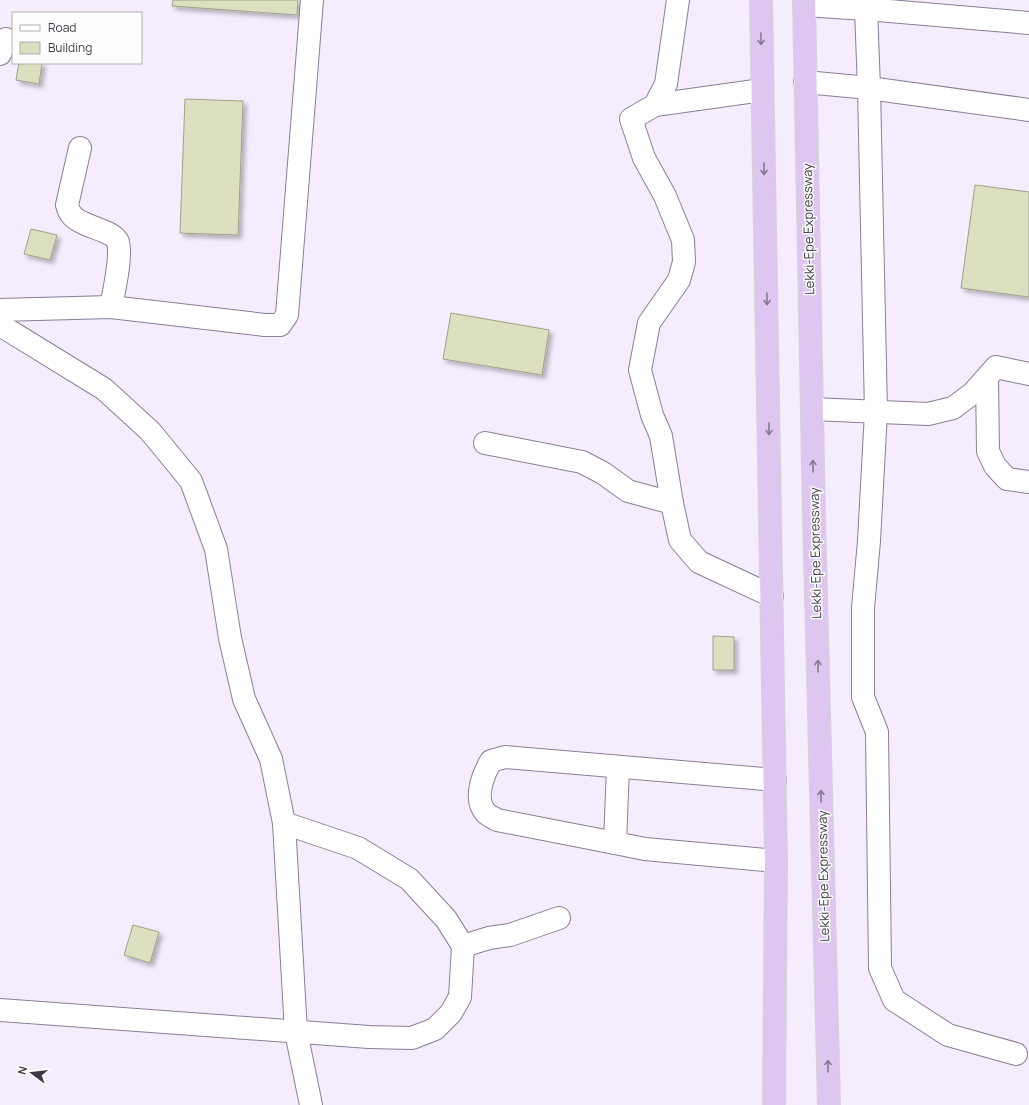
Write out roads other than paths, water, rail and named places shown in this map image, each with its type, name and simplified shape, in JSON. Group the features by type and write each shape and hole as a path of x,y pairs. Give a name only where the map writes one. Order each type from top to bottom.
{"highway":[{"path":"761,0 776,861 774,1105"},
{"name":"Lekki-Epe Expressway","path":"804,2 812,409 829,1105"}],"street":[{"path":"0,310 111,307 265,325 280,325 287,315 312,0"},
{"path":"654,105 666,84 678,0"},
{"path":"804,2 866,9 1029,23"},
{"path":"866,9 870,88 876,412 869,541 863,608 863,696 877,732 880,968 894,1000 948,1035 1016,1054"},
{"path":"805,82 870,88 1029,110"},
{"path":"762,90 654,105 631,119 644,158 665,196 683,240 684,262 679,280 649,323 640,370 652,415 661,436 672,503 680,540 699,562 772,596"},
{"path":"80,148 67,205 71,214 76,219 113,236 118,241 119,253 111,307"},
{"path":"0,325 104,389 150,431 191,481 216,549 230,638 244,699 271,759 284,823 296,1032 311,1105"},
{"path":"812,409 928,414 953,408 973,393 996,367 1029,374"},
{"path":"987,378 988,451 995,466 1007,479 1029,482"},
{"path":"485,443 582,462 603,473 628,491 672,503"},
{"path":"775,780 505,757 492,761 485,773 481,790 480,804 487,814 498,820 645,849 776,861"},
{"path":"615,843 618,767"},
{"path":"0,1010 369,1037 412,1038 435,1029 451,1013 460,997 463,946 446,919 409,879 358,848 284,823"},
{"path":"463,946 489,938 510,935 559,918"}]}
